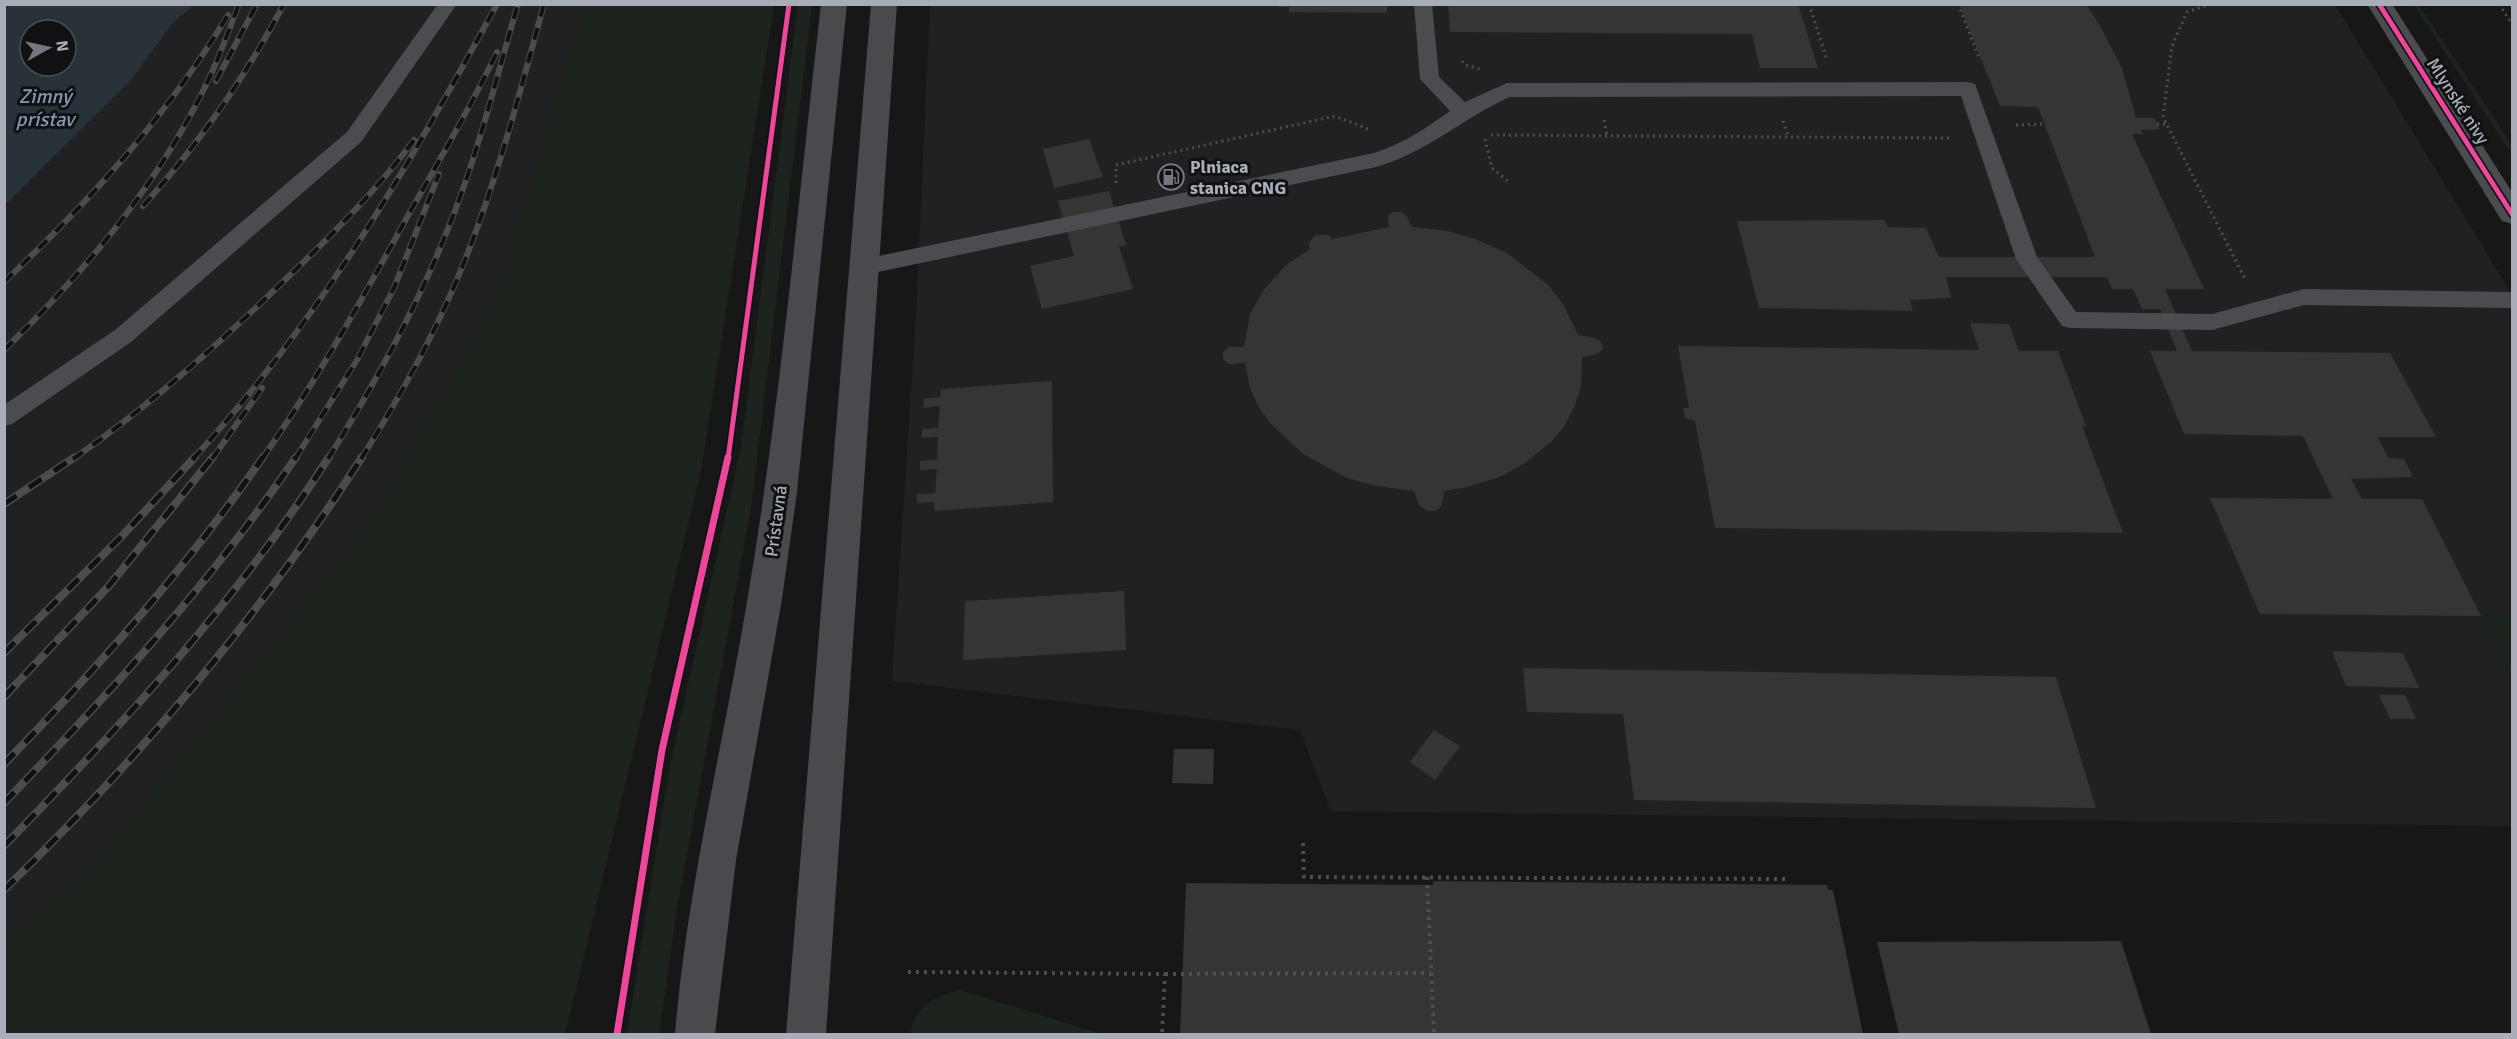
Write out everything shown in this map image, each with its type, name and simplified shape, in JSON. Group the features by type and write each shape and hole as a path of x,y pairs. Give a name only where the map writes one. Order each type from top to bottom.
{"main road":[{"name":"Prístavná","path":"695,1035 717,860 765,599 781,492 834,4"},
{"path":"806,1035 884,4"}],"street":[{"name":"Mlynské nivy","path":"2379,4 2512,214"}],"lane":[{"path":"4,417 123,336 354,137 448,4"},
{"path":"1423,4 1430,79 1463,112"},
{"path":"864,267 1392,156 1432,135 1463,112 1507,90 1968,89 1983,138 2027,259 2070,320 2212,322 2304,297 2512,300"}],"path":[{"path":"1809,4 1828,64"},
{"path":"1958,4 1984,70"},
{"path":"2211,4 2187,12 2172,46 2163,117 2248,284 2240,288"},
{"path":"2499,4 2512,24"},
{"path":"1116,215 1116,165 1335,116 1378,132"},
{"path":"1509,182 1492,168 1484,142 1487,135 2010,138 2006,125 2045,124"},
{"path":"2157,124 2167,124"},
{"path":"1303,843 1304,877 1785,879"},
{"path":"1427,878 1434,1035"},
{"path":"908,972 1431,973"},
{"path":"1162,1035 1165,974"}],"shaded area":[{"path":"194,5 774,5 701,470 565,1034 5,1034 5,205 131,80 172,24"},
{"path":"585,5 774,5 701,470 565,1034 5,1034 5,944 98,862 371,522 502,288"},
{"path":"798,5 812,5 751,508 676,914 659,1034 627,1034 669,770 741,447"},
{"path":"930,5 2335,5 2512,294 2512,616 2482,616 2512,679 2512,826 1331,811 1300,730 892,681 916,315"},
{"path":"2414,5 2419,5 2512,145 2512,155"},
{"path":"2481,616 2512,616 2512,679"},
{"path":"960,990 1102,1034 911,1034 912,1025 921,1010 935,999"}],"water":[{"name":"Zimný prístav","path":"5,4 194,5 172,24 131,80 5,205"}],"building":[{"path":"1279,4 1387,4 1387,13 1289,12 1289,7 1279,7"},
{"path":"1448,4 1798,4 1818,68 1760,68 1752,34 1450,32"},
{"path":"1959,4 2086,4 2122,68 2136,118 2154,118 2160,129 2141,130 2143,134 2132,134 2204,289 2165,289 2192,351 2390,353 2436,437 2378,437 2388,458 2404,459 2413,477 2351,479 2362,499 2422,499 2481,616 2260,614 2210,498 2333,499 2303,436 2184,434 2150,351 2177,351 2160,309 2142,309 2133,289 2112,289 2107,277 1946,277 1951,298 1910,300 1913,311 1759,308 1737,221 1884,220 1888,227 1926,228 1939,257 2095,257 2038,107 2000,106"},
{"path":"1089,139 1103,177 1054,188 1043,149"},
{"path":"1109,191 1126,245 1119,247 1133,289 1042,309 1030,266 1074,256 1058,201"},
{"path":"1393,212 1401,212 1407,216 1412,227 1448,231 1475,239 1507,253 1548,285 1563,304 1578,335 1594,338 1601,342 1603,349 1597,354 1582,357 1581,387 1575,405 1564,427 1551,442 1525,463 1502,476 1467,487 1444,491 1442,505 1436,511 1427,511 1419,505 1414,491 1376,486 1347,478 1303,454 1270,423 1258,406 1250,388 1245,363 1229,364 1223,359 1223,352 1229,347 1244,347 1250,314 1263,291 1285,266 1310,249 1308,244 1315,235 1328,235 1332,239 1389,227 1388,216"},
{"path":"1970,323 2009,324 2019,351 2058,351 2086,426 2082,426 2123,533 1715,528 1695,421 1685,418 1683,408 1689,408 1678,346 1979,350"},
{"path":"1052,381 1053,502 935,511 934,502 917,503 917,494 935,493 937,469 920,470 920,461 937,460 938,437 922,438 922,429 938,428 940,406 923,408 924,399 940,397 941,389"},
{"path":"1124,591 1126,650 963,660 965,601"},
{"path":"2332,651 2403,653 2419,688 2346,686"},
{"path":"1523,668 2056,677 2096,808 1634,800 1623,714 1527,712"},
{"path":"2379,695 2405,695 2416,719 2390,719"},
{"path":"1434,730 1460,746 1435,780 1410,762"},
{"path":"1174,749 1214,749 1213,784 1172,783"},
{"path":"1433,881 1827,885 1828,890 1833,890 1863,1034 1180,1034 1186,883 1433,885"},
{"path":"2121,941 2151,1034 1899,1034 1877,942"}],"railway":[{"path":"4,350 94,255 147,186 171,149 216,64 239,4"},
{"path":"216,81 257,4"},
{"path":"143,206 164,183 220,110 284,4"},
{"path":"193,459 239,406 322,297 430,125 497,4"},
{"path":"328,459 398,337 443,241 473,158 518,4"},
{"path":"361,459 416,364 463,265 497,169 544,4"},
{"path":"4,282 97,189 153,123 228,15"},
{"path":"262,459 302,399 357,306 466,113 497,52"},
{"path":"73,459 158,395 237,325 354,211 414,140"},
{"path":"295,459 357,360 394,288 439,174"},
{"path":"212,459 262,388"},
{"path":"4,504 75,457"},
{"path":"4,653 123,535 195,457"},
{"path":"4,697 108,587 213,457"},
{"path":"4,764 140,616 204,538 263,457"},
{"path":"4,803 158,636 229,549 296,457"},
{"path":"4,846 177,660 256,561 294,510 329,457"},
{"path":"4,890 102,790 195,684 282,573 362,457"}],"cycle path":[{"path":"617,1034 662,750 726,474 789,4"},
{"path":"2379,4 2512,214"}],"place":[{"name":"Plniaca stanica CNG","path":"1171,177"}]}
